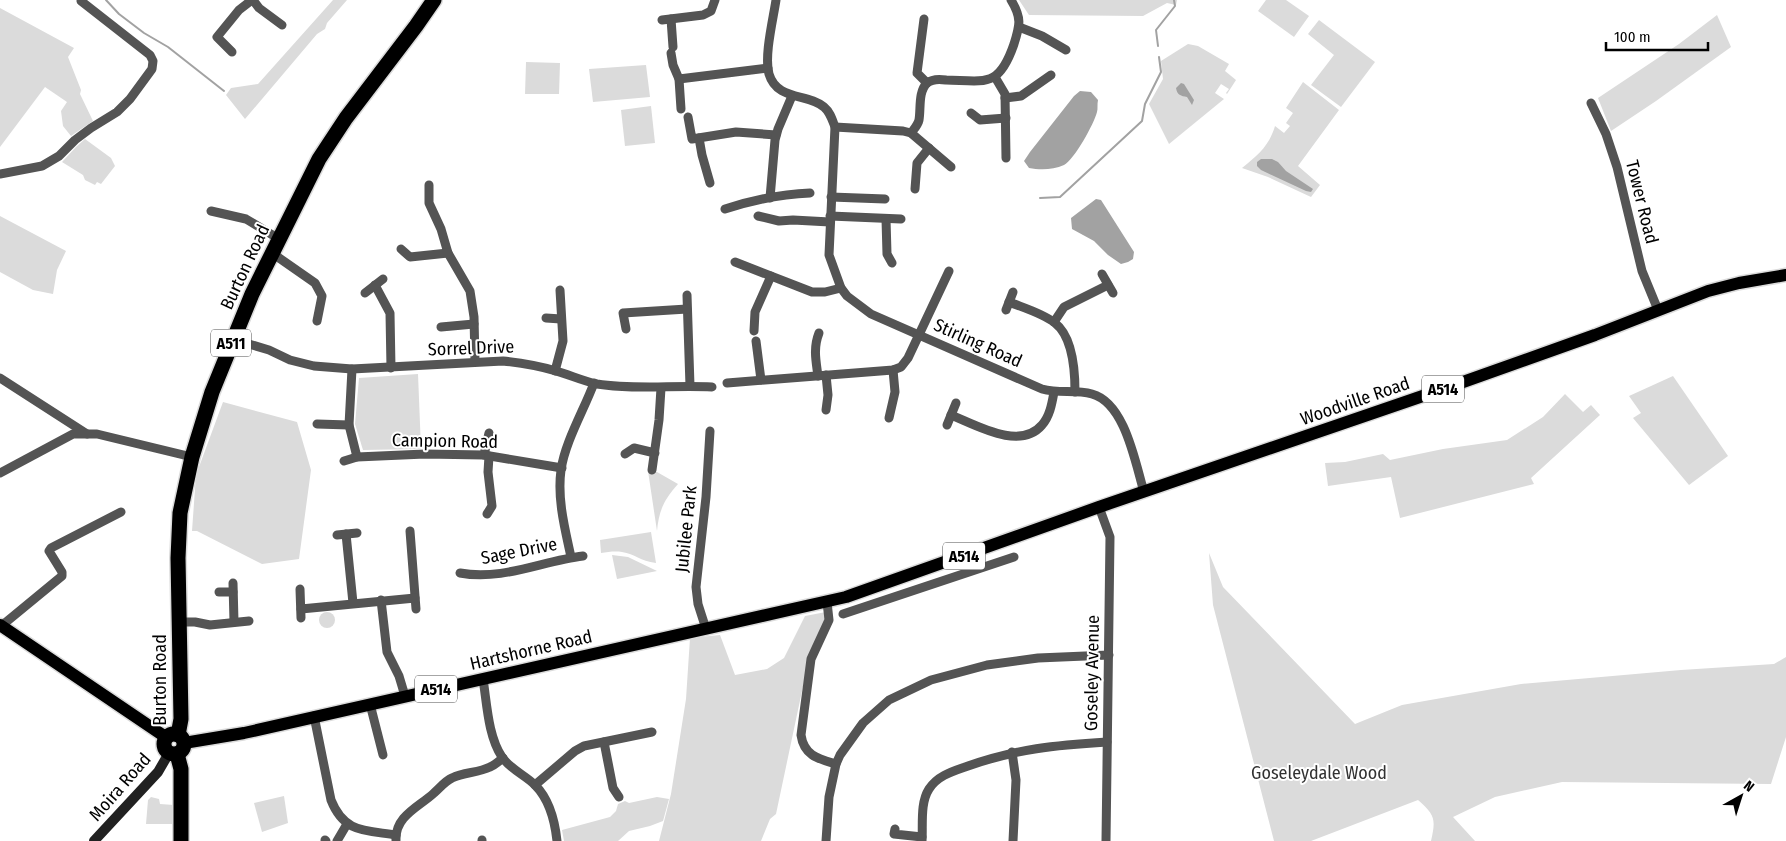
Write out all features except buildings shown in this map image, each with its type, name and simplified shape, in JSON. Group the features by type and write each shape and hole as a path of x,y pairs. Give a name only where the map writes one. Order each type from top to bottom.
{"highway":[{"name":"Burton Road","path":"175,745 181,719 178,534 180,513 192,457 212,392 232,339 272,253 329,142 434,0"},
{"name":"A511","path":"175,745 181,769 181,841"}],"main road":[{"name":"Woodville Road","path":"827,602 1449,387 1727,285 1786,276"},
{"name":"Hartshorne Road","path":"175,745 244,733 706,629 785,609 827,602"},
{"path":"0,626 175,745"}],"street":[{"path":"232,52 217,37 238,10 253,0 282,25"},
{"path":"715,0 711,11 703,15 666,20 684,113 692,139 736,132 776,135"},
{"path":"776,0 768,62 770,76 776,85 792,96 817,102 831,116 835,127 868,128 911,133 951,167"},
{"path":"911,133 918,122 922,90 927,83 932,80 982,81 995,77 1005,65 1019,27 1020,18 1011,0"},
{"path":"0,174 42,166 51,161 65,151 75,140 117,112 130,99 152,69 153,61 150,55 81,1"},
{"path":"924,19 917,73 927,83"},
{"path":"1019,27 1042,36 1066,50"},
{"path":"679,80 768,68"},
{"path":"1005,98 1021,96 1051,75"},
{"path":"995,77 1001,86 1005,98 1006,158"},
{"path":"770,198 776,135 792,96"},
{"name":"Tower Road","path":"1591,103 1606,134 1617,168 1642,271 1658,310"},
{"path":"971,113 980,120 1006,118"},
{"name":"Stirling Road","path":"835,127 828,255 841,288 847,296 871,314 1054,392 1075,392 1100,397 1115,411 1122,423 1144,492"},
{"path":"699,138 710,183"},
{"path":"915,188 916,163 929,148"},
{"path":"429,185 429,203 441,229 448,253 470,291 474,324 475,361"},
{"path":"724,208 790,193 810,193"},
{"path":"831,197 885,199"},
{"path":"211,211 246,219 279,239"},
{"path":"758,216 778,221 901,219"},
{"path":"886,219 887,254 892,263"},
{"path":"402,249 410,257 448,253"},
{"path":"272,253 314,283 322,296 317,321"},
{"path":"735,262 812,292 825,292 841,288"},
{"path":"728,383 893,370 901,367 908,358 949,271"},
{"path":"1054,322 1064,307 1110,289 1102,274"},
{"path":"754,331 755,312 771,276"},
{"path":"365,293 383,279"},
{"path":"375,285 390,313 390,368"},
{"path":"555,371 563,341 560,290"},
{"path":"1013,292 1008,306 1054,322 1059,326 1068,343 1074,368 1075,392"},
{"path":"687,295 690,386"},
{"path":"626,329 624,313 687,309"},
{"path":"546,318 561,319"},
{"path":"441,327 474,324"},
{"path":"819,333 815,354 828,395 826,410"},
{"name":"Sorrel Drive","path":"232,339 269,350 290,360 314,366 352,369 475,361 504,361 520,362 594,383 622,387 712,387"},
{"path":"756,341 761,380"},
{"path":"352,369 350,425 357,457"},
{"path":"890,418 895,392 893,370"},
{"path":"0,378 87,434"},
{"name":"Sage Drive","path":"571,558 563,519 560,491 562,468 573,432 594,383"},
{"path":"652,470 656,454 661,388"},
{"path":"952,415 1009,437 1022,436 1033,433 1042,425 1051,407 1054,392"},
{"path":"947,425 956,403"},
{"path":"317,424 350,425"},
{"name":"Jubilee Park","path":"706,629 698,604 696,587 706,497 710,431"},
{"path":"487,514 492,506 487,455 489,433"},
{"path":"0,473 73,434 97,434 192,457"},
{"path":"625,454 634,448 656,454"},
{"name":"Campion Road","path":"344,461 357,457 425,454 487,455 562,468"},
{"name":"Goseley Avenue","path":"1099,507 1110,537 1106,841"},
{"path":"0,626 62,576 62,572 50,554 51,548 120,512"},
{"path":"410,531 416,609"},
{"path":"352,603 342,535 357,533"},
{"path":"994,545 1000,562"},
{"name":"Sage Drive","path":"460,573 473,580 584,556"},
{"path":"846,596 846,613 1014,557"},
{"path":"219,592 233,588 234,622"},
{"path":"300,589 302,618"},
{"path":"301,608 415,598"},
{"path":"381,600 387,652 399,676 405,696"},
{"path":"827,602 829,620 812,659 801,735 808,752 818,759 836,764"},
{"path":"179,622 210,624 249,621"},
{"path":"826,841 829,797 836,764 840,755 859,729 879,707 897,695 925,682 979,667 1007,662 1109,655"},
{"path":"483,679 491,728 497,747 503,758 534,785 543,796 556,828 557,841"},
{"path":"370,704 383,755"},
{"path":"314,716 331,800 336,812 347,824 356,829 396,838 400,823 408,813 453,777 490,768 503,758"},
{"path":"534,785 575,751 584,746 604,742 641,740 652,732"},
{"path":"604,742 613,788 619,797"},
{"path":"894,829 894,834 922,839 924,799 929,789 937,780 964,767 1012,752 1040,747 1107,742"},
{"name":"Moira Road","path":"94,841 158,772 175,745"},
{"path":"1012,752 1016,780 1013,841"},
{"path":"338,841 347,824"}],"green space":[{"path":"333,0 347,0 327,23 325,29 317,34 245,119 226,95 231,88 258,84"},
{"path":"1019,0 1177,0 1176,5 1167,3 1143,16 1029,15"},
{"path":"1266,0 1286,0 1309,16 1294,37 1258,11"},
{"path":"0,8 74,48 68,57 81,90 80,94 93,121 71,136 63,126 61,111 67,102 45,87 0,147"},
{"path":"1717,15 1731,47 1611,131 1598,98 1679,44"},
{"path":"1319,20 1375,62 1341,107 1311,85 1334,55 1308,34"},
{"path":"1188,44 1198,46 1229,64 1225,71 1236,80 1227,94 1229,89 1221,84 1215,93 1224,99 1169,144 1149,104 1163,79 1161,61"},
{"path":"526,62 560,63 559,94 525,94"},
{"path":"646,65 650,97 593,102 589,69"},
{"path":"1303,82 1339,110 1298,166 1320,185 1311,197 1268,177 1242,168 1262,150 1270,139 1275,126 1284,133 1290,126 1286,123 1293,113 1286,108"},
{"path":"651,106 655,143 625,146 621,110"},
{"path":"85,139 111,158 115,166 101,184 97,182 95,185 85,180 83,175 62,162"},
{"path":"0,216 66,251 57,270 53,294 33,290 0,272"},
{"path":"418,374 421,449 363,450 355,424 359,378"},
{"path":"1673,376 1728,456 1689,485 1633,418 1641,413 1629,396"},
{"path":"1565,394 1583,412 1591,405 1600,415 1531,478 1534,484 1400,518 1391,477 1328,486 1325,463 1345,462 1383,454 1390,460 1443,449 1507,440 1543,417"},
{"path":"223,402 297,422 311,470 299,559 262,564 197,531 192,531 196,475"},
{"path":"648,471 657,472 678,484 663,506 657,531"},
{"path":"651,532 656,563 622,552 601,553 600,540"},
{"name":"Goseleydale Wood","path":"1209,553 1223,587 1355,724 1402,705 1521,684 1774,664 1786,657 1786,737 1771,784 1562,782 1495,797 1453,817 1475,841 1431,841 1433,818 1418,800 1311,841 1274,841 1213,605"},
{"path":"612,555 628,557 657,571 617,579"},
{"path":"327,612 335,620 327,628 319,620"},
{"path":"826,612 827,619 809,658 776,814 770,819 761,841 659,841 671,794 686,699 690,638 720,635 735,675 767,669 784,658 805,616"},
{"path":"284,796 288,823 262,832 254,803"},
{"path":"151,797 159,799 160,804 174,805 173,824 146,824 148,800"},
{"path":"657,797 669,799 663,821 629,831 618,841 564,841 562,830 610,817 616,811 618,804 625,801 629,803"}],"shaded area":[{"path":"1181,83 1184,84 1194,100 1192,105 1187,97 1181,96 1177,92 1176,88"},
{"path":"1080,91 1091,92 1098,100 1095,118 1078,149 1068,162 1060,167 1046,169 1029,168 1024,161 1074,96"},
{"path":"1261,159 1272,159 1278,162 1286,171 1313,189 1311,192 1306,191 1261,170 1257,166 1257,162"},
{"path":"1096,199 1101,200 1134,252 1133,259 1128,262 1121,264 1108,255 1094,241 1072,229 1071,218"}],"waterway":[{"path":"106,0 119,14 144,33 168,47 224,91"},
{"path":"1158,46 1156,30 1175,6 1174,0"},
{"path":"1040,198 1060,197 1142,121 1145,104 1161,72 1159,57"}]}
